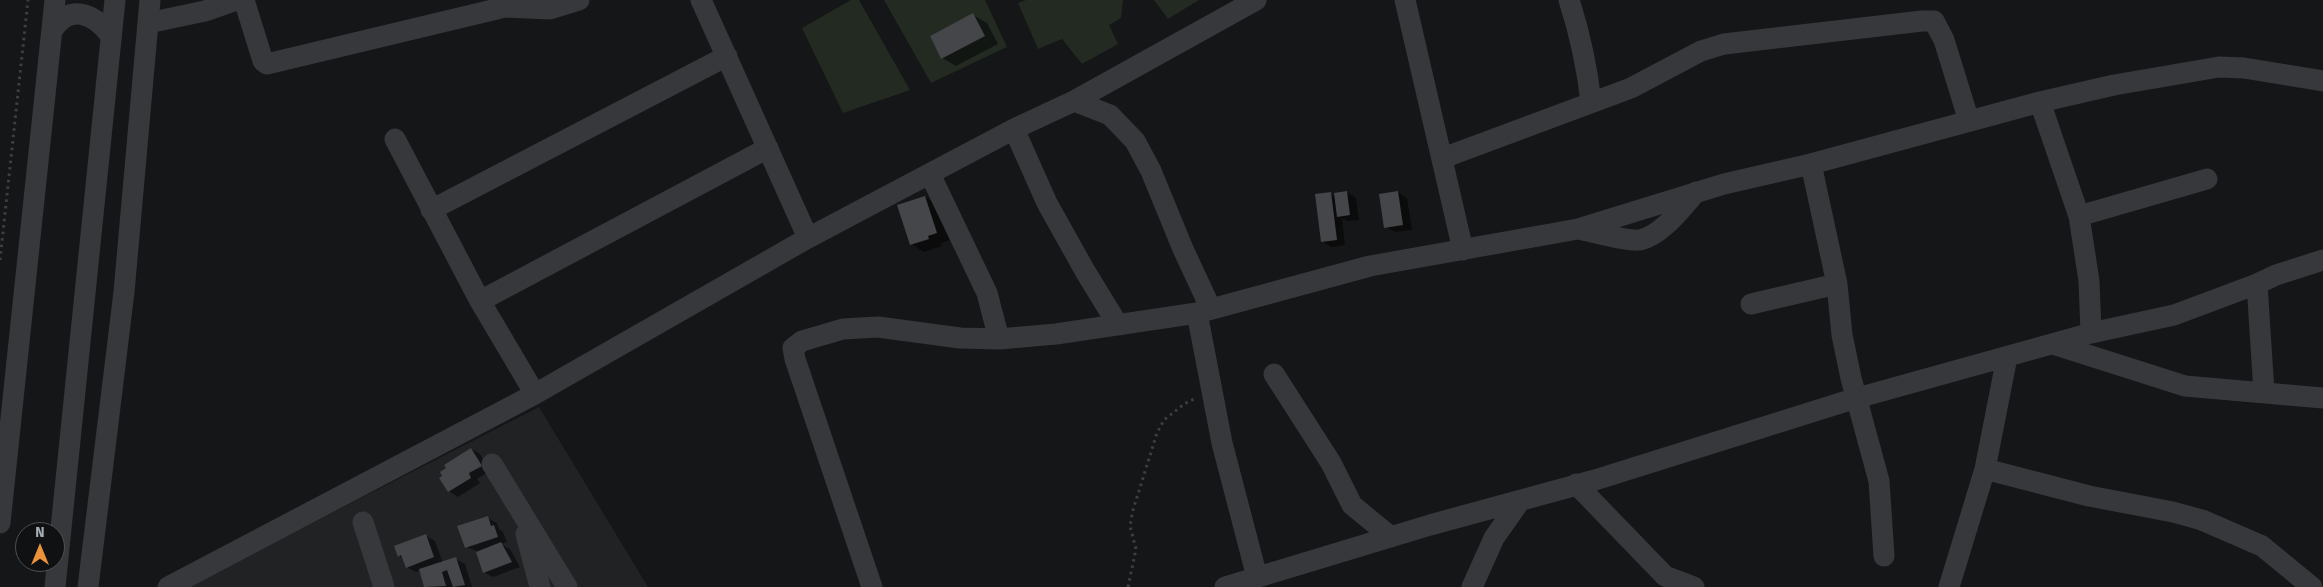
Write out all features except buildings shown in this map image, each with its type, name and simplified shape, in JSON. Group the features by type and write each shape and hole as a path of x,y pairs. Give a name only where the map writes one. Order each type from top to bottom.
{"street":[{"path":"55,587 114,0"},
{"path":"88,587 124,292 150,0"},
{"path":"148,23 205,11 236,0"},
{"path":"244,0 263,61 267,64 505,7 550,9 579,0"},
{"path":"702,0 808,238"},
{"path":"168,587 535,394 808,238 1014,129 1074,100 1256,0"},
{"path":"1405,0 1464,250"},
{"path":"1569,0 1588,71 1591,102"},
{"path":"0,523 54,2"},
{"path":"52,31 63,19 82,14 100,22 111,36"},
{"path":"1443,158 1631,88 1701,51 1724,44 1922,20 1934,21 1944,40 1969,121"},
{"path":"431,210 727,56"},
{"path":"872,587 793,348 802,341 843,329 878,327 960,338 999,339 1118,325 1204,310 1370,266 1578,229 1696,191 1810,164 2040,102 2114,85 2219,67 2244,68 2323,81"},
{"path":"1588,71 1631,88"},
{"path":"1074,100 1110,115 1135,141 1151,171 1183,249 1204,310 1212,389 1222,443 1257,577"},
{"path":"2040,102 2079,216 2089,281 2092,333"},
{"path":"1014,129 1047,203 1085,272 1118,325"},
{"path":"395,140 480,301 535,394"},
{"path":"480,301 768,148"},
{"path":"1810,164 1837,284 1842,335 1879,481 1884,556"},
{"path":"930,174 986,293 999,339"},
{"path":"2079,216 2207,179"},
{"path":"1578,229 1638,241 1652,236 1696,191"},
{"path":"1225,587 1468,514 1520,501 1857,399 2092,333 2174,315 2276,275 2323,260"},
{"path":"1751,304 1837,284"},
{"path":"2256,284 2264,392"},
{"path":"2053,344 2185,386 2323,398"},
{"path":"1949,587 1985,469 2007,357"},
{"path":"1274,374 1331,464 1352,505 1391,537"},
{"path":"492,464 567,587"},
{"path":"1985,469 2089,496 2173,512 2202,520 2262,546 2312,587"},
{"path":"1576,484 1664,576 1694,587"},
{"path":"1472,587 1494,538 1520,501"},
{"path":"520,511 540,587"},
{"path":"1468,514 1494,538"},
{"path":"363,522 384,587"}],"path":[{"path":"0,260 28,0"},
{"path":"1128,587 1136,549 1130,526 1132,510 1157,433 1164,420 1184,404 1212,389"}],"shaded area":[{"path":"851,0 859,0 910,90 843,113 802,28"},
{"path":"884,0 985,0 1007,47 931,83","holes":["973,14 941,59 930,36"]},
{"path":"1026,0 1123,0 1121,18 1109,25 1118,44 1082,64 1062,39 1038,49 1018,3"},
{"path":"1154,0 1199,0 1168,19"},
{"path":"539,407 648,587 187,587"}]}
